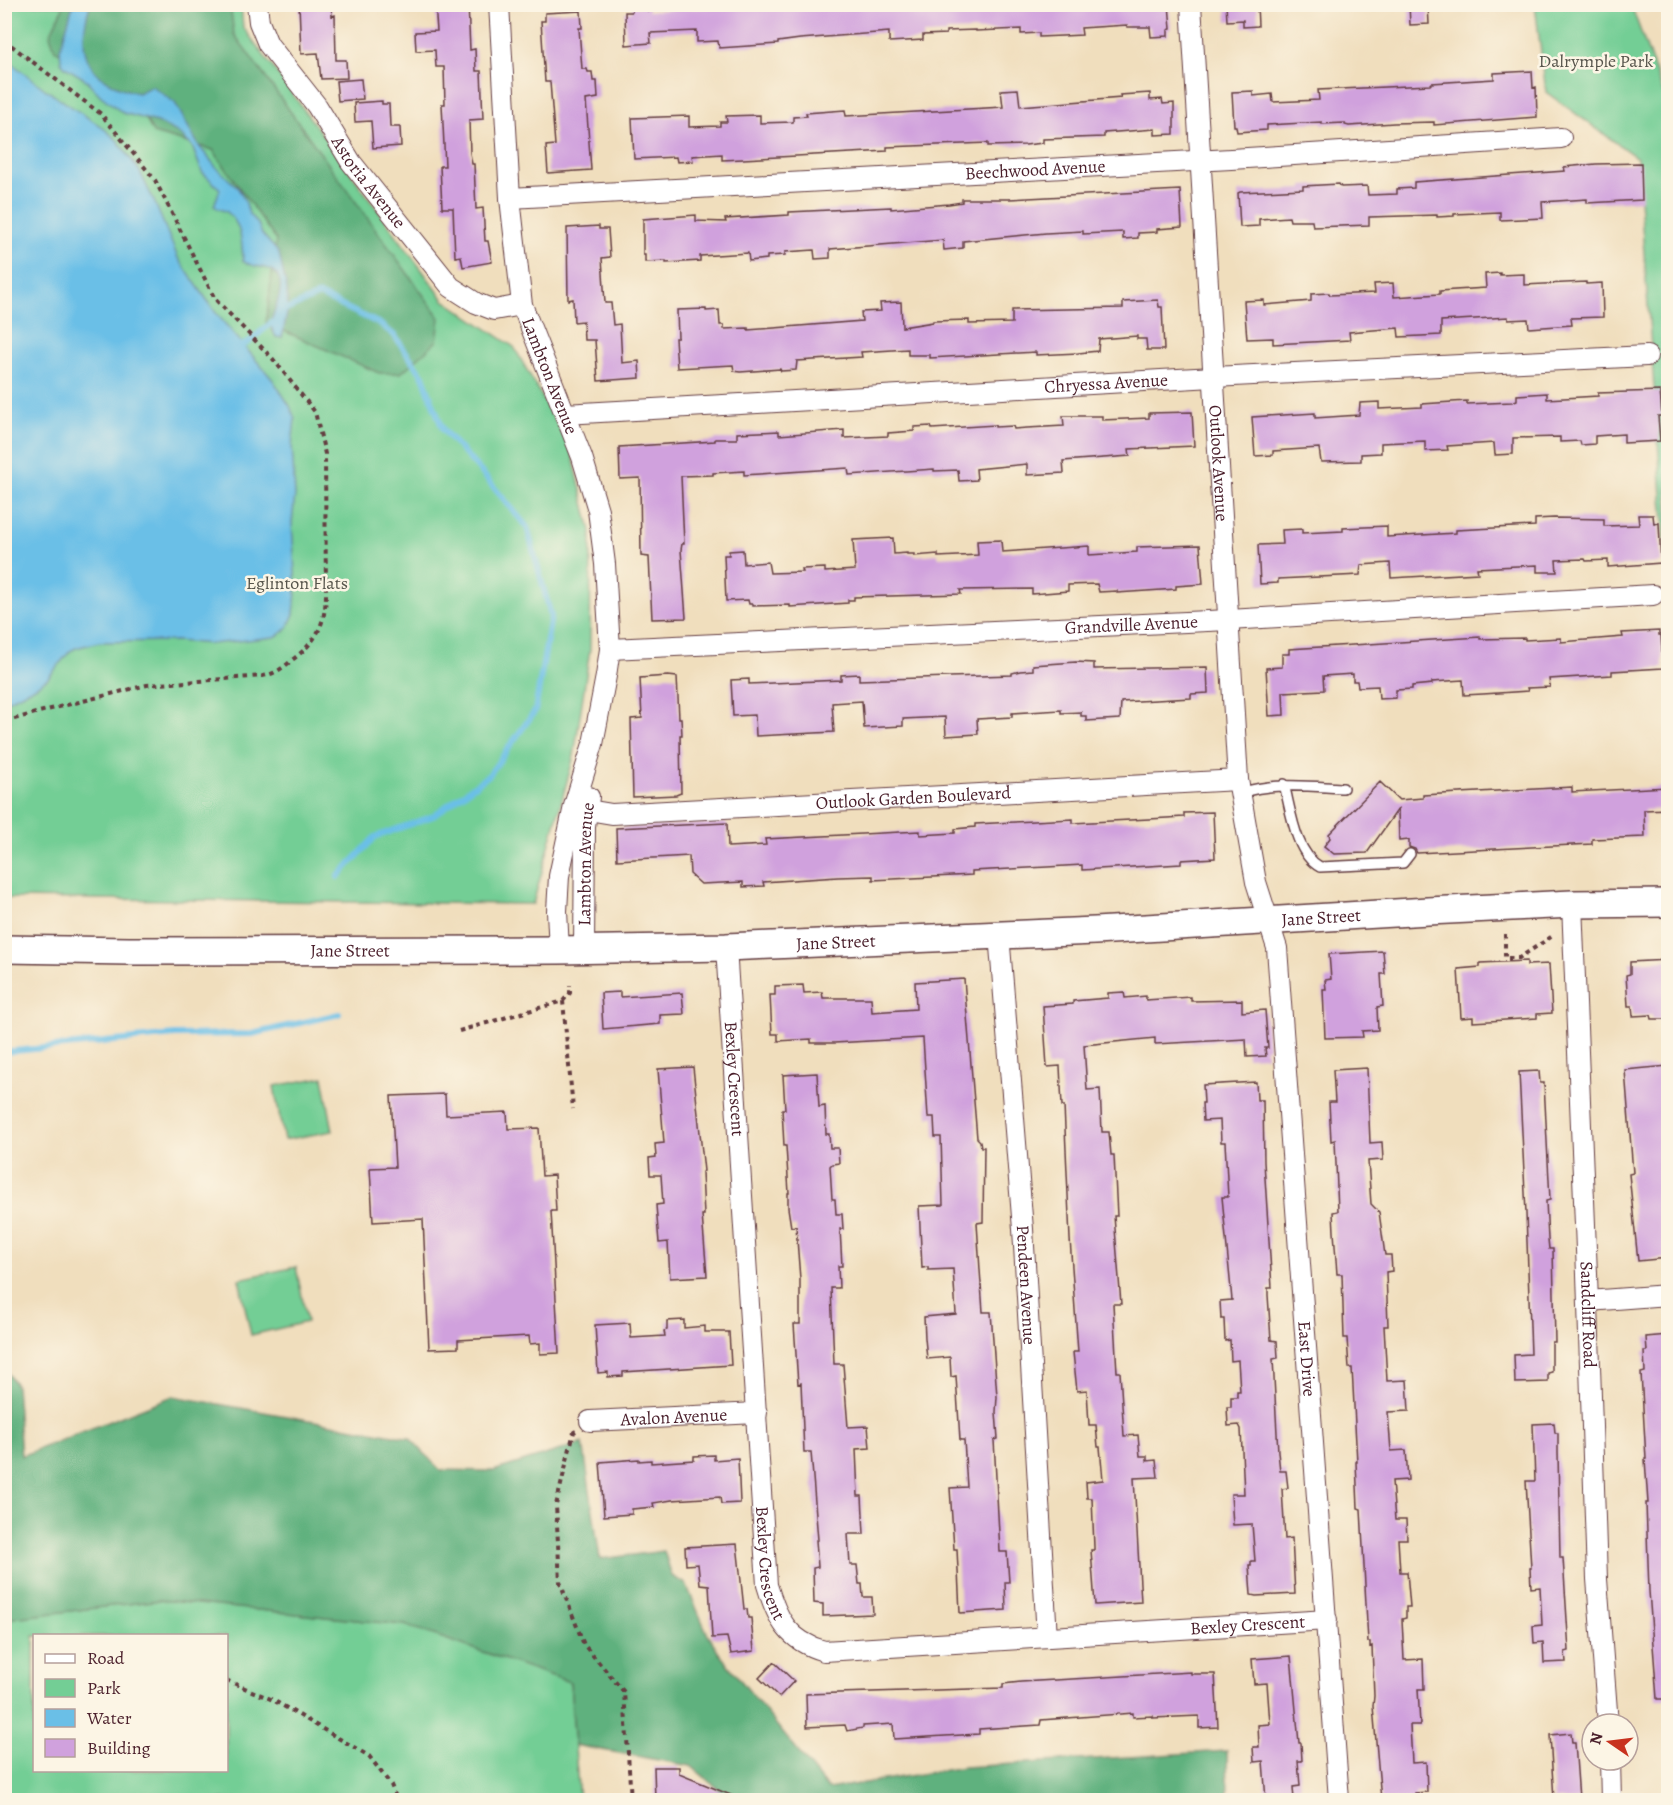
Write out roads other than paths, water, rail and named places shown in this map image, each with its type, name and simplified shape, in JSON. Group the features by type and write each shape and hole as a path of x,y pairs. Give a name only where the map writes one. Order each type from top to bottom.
{"main road":[{"name":"Jane Street","path":"4,949 571,950 726,947 1095,931 1268,919 1572,904 1668,903"}],"street":[{"name":"Astoria Avenue","path":"257,4 259,22 268,44 317,106 351,162 451,287 476,303 494,310 522,305"},
{"name":"Lambton Avenue","path":"499,4 510,198 522,305 582,457 598,510 605,564 610,649 592,744 574,806 559,876 557,910 571,950"},
{"name":"Outlook Avenue","path":"1191,4 1239,786 1256,882 1268,919"},
{"name":"Beechwood Avenue","path":"510,198 1561,138"},
{"name":"Chryessa Avenue","path":"565,414 1213,377 1647,356"},
{"name":"Grandville Avenue","path":"610,649 1229,620 1653,595"},
{"name":"Lambton Avenue","path":"571,950 588,810 592,744"},
{"name":"Outlook Garden Boulevard","path":"588,810 612,814 1239,786"},
{"name":"Sandcliff Road","path":"1572,904 1598,1579 1607,1712"},
{"name":"East Drive","path":"1268,919 1277,948 1339,1800"},
{"name":"Pendeen Avenue","path":"999,934 1023,1229 1047,1637"},
{"name":"Bexley Crescent","path":"726,947 767,1585 775,1611 795,1637 807,1646 824,1651 1327,1620"},
{"path":"1588,1301 1668,1295"},
{"name":"Avalon Avenue","path":"590,1421 757,1413"},
{"path":"1610,1772 1611,1800"}],"lane":[{"path":"1239,786 1257,788 1284,784 1342,788"},
{"path":"1284,784 1301,848 1310,861 1320,867 1403,864 1410,854"}],"water":[{"path":"73,5 90,5 84,38 85,51 96,73 121,88 138,93 152,86 175,103 199,146 216,167 238,188 249,214 258,224 262,234 279,253 287,289 288,309 282,338 276,337 270,325 279,296 280,281 271,270 243,261 236,222 227,212 214,206 220,189 202,172 192,146 177,132 157,122 123,113 101,96 85,79 61,62 60,49"},
{"path":"5,58 117,140 139,170 178,258 216,313 273,380 290,406 295,419 292,446 295,495 292,523 296,591 294,614 290,623 285,631 275,637 211,644 177,641 99,642 70,651 48,678 5,702"}],"waterway":[{"path":"288,309 319,295 380,324 394,335 423,376 443,430 527,527 551,616 535,711 489,775 433,816 375,837 338,877"},
{"path":"238,348 249,342 271,323"},
{"path":"4,1052 175,1035 252,1034 339,1014"}],"park label":[{"name":"Dalrymple Park","path":"1596,61"},
{"name":"Eglinton Flats","path":"297,583"}]}
